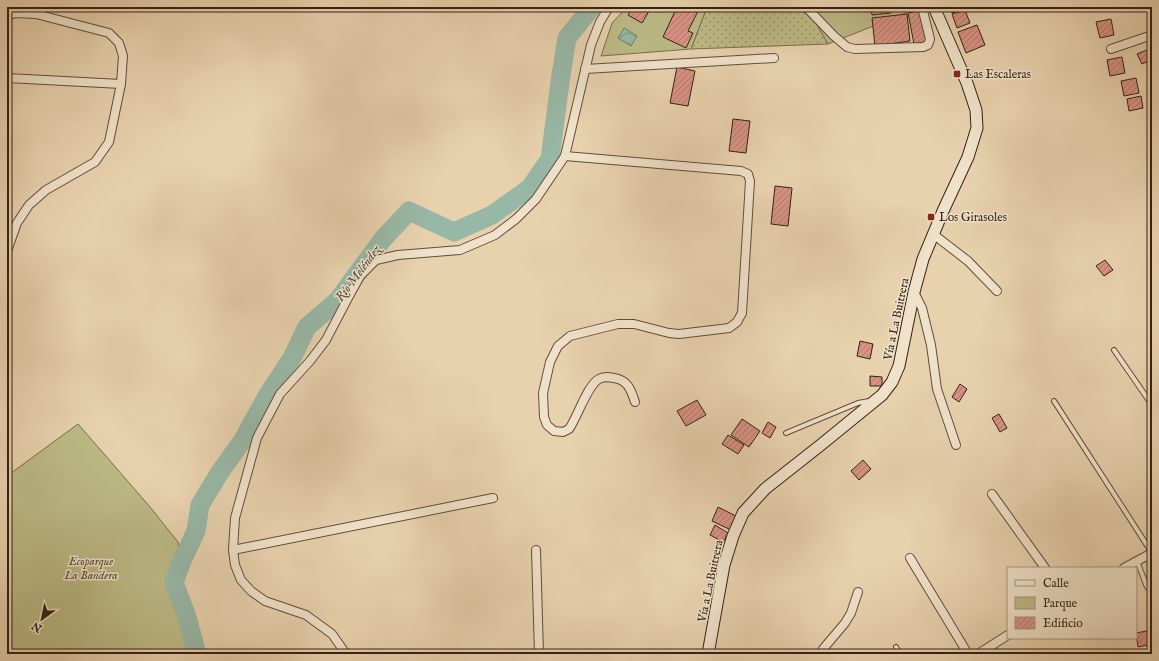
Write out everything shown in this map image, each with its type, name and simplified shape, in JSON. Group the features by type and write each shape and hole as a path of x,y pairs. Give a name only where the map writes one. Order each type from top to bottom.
{"street":[{"path":"346,654 332,634 306,615 265,601 251,591 241,580 235,565 233,550 235,518 257,438 280,394 310,361 326,340 360,276 376,260 398,255 460,250 495,235 516,219 536,199 565,156 591,46 609,7"},
{"path":"806,7 843,45 855,49 923,47 928,45 930,39 922,7"},
{"name":"Vía a La Buitrera","path":"708,654 724,565 733,536 743,513 766,489 882,394 892,382 899,366 914,292 923,259 968,157 977,128 976,110 967,83 934,7"},
{"path":"7,16 16,13 36,14 109,33 119,43 123,56 121,84 109,142 95,162 46,190 29,205 17,223 7,251"},
{"path":"1111,49 1152,35"},
{"path":"585,69 774,58"},
{"path":"7,78 121,84"},
{"path":"565,156 741,171 748,174 750,181 742,313 737,322 729,328 679,334 634,324 618,324 570,336 558,346 550,362 543,393 544,417 547,425 554,431 563,432 569,429 592,385 598,379 605,377 620,379 630,387 635,402"},
{"path":"933,234 968,261 997,291"},
{"path":"914,292 922,308 931,344 937,389 956,445"},
{"path":"992,494 1044,567"},
{"path":"233,550 493,498"},
{"path":"536,550 539,654"},
{"path":"1126,567 1152,553"},
{"path":"910,558 968,654"},
{"path":"824,654 823,649 845,623 851,613 858,592"},
{"path":"978,654 1007,636"}],"lane":[{"path":"1114,350 1152,405"},
{"path":"786,434 858,403 875,400"},
{"path":"1054,401 1152,553"},
{"path":"1137,561 1147,587 1152,592"},
{"path":"896,646 900,654"}],"green space":[{"path":"627,7 707,7 691,49 601,56 612,23"},
{"path":"707,7 795,7 813,18 828,44 691,49"},
{"path":"795,7 921,7 828,44 813,18"},
{"name":"Ecoparque La Bandera","path":"78,424 150,507 178,542 182,561 174,583 187,617 197,654 7,654 7,476"}],"water":[{"path":"624,28 637,36 631,46 618,38"}],"building":[{"path":"633,7 642,7 649,11 642,23 628,15"},
{"path":"677,7 700,7 688,31 693,33 686,48 663,37"},
{"path":"871,7 890,7 891,13 872,15"},
{"path":"950,7 967,7 952,13"},
{"path":"922,10 928,42 914,44 908,13"},
{"path":"965,10 970,23 957,28 952,14"},
{"path":"907,14 910,41 875,46 872,18"},
{"path":"1111,19 1114,35 1100,38 1096,22"},
{"path":"977,25 985,45 966,53 958,32"},
{"path":"1147,50 1151,60 1142,64 1137,54"},
{"path":"1122,57 1125,73 1110,76 1107,60"},
{"path":"677,67 695,71 688,106 670,103"},
{"path":"1136,78 1139,93 1124,96 1121,81"},
{"path":"1141,96 1143,108 1129,111 1127,99"},
{"path":"733,119 750,121 746,153 729,151"},
{"path":"775,186 792,188 788,226 771,224"},
{"path":"1105,260 1113,270 1104,276 1096,266"},
{"path":"860,341 873,344 870,359 857,356"},
{"path":"870,376 882,377 882,386 870,386"},
{"path":"960,384 967,389 959,402 952,397"},
{"path":"697,400 706,415 686,426 677,411"},
{"path":"999,414 1007,428 1000,432 992,418"},
{"path":"742,419 760,431 749,447 731,435"},
{"path":"768,422 776,427 770,438 762,433"},
{"path":"728,435 744,445 738,454 722,444"},
{"path":"863,460 871,469 859,480 851,471"},
{"path":"718,507 738,517 731,530 712,521"},
{"path":"715,525 728,533 723,542 710,535"},
{"path":"1152,630 1152,644 1138,647 1137,633"}],"waterway":[{"name":"Río Meléndez","path":"197,654 187,617 174,582 196,531 200,505 220,472 243,440 267,396 292,358 307,327 338,300 382,240 409,211 454,232 492,215 530,188 550,159 567,38 592,7"}],"place":[{"name":"Las Escaleras","path":"957,74"},
{"name":"Los Girasoles","path":"931,217"}]}
